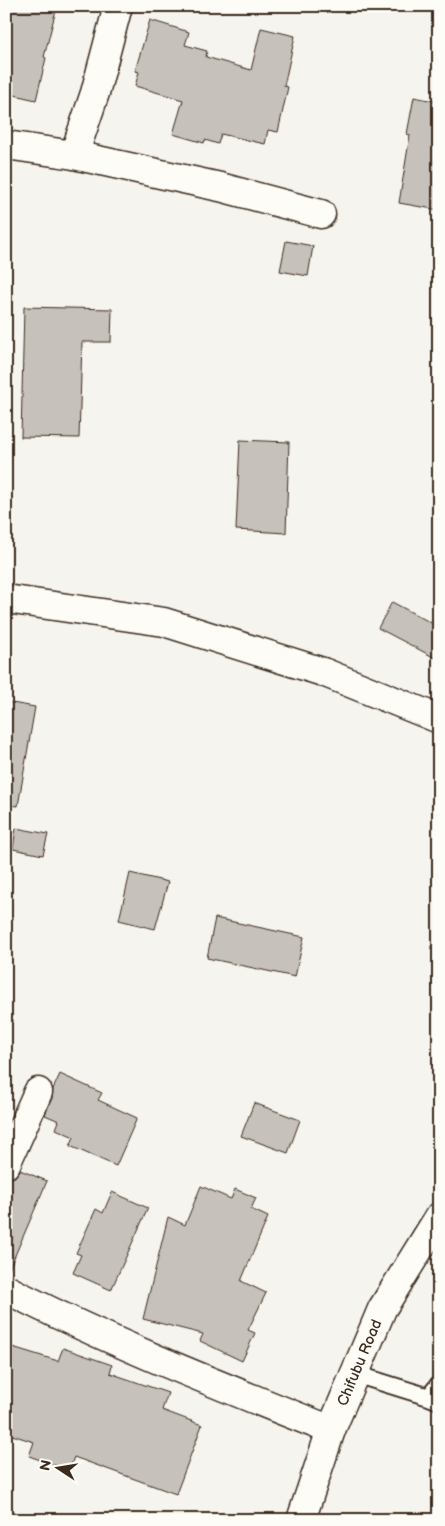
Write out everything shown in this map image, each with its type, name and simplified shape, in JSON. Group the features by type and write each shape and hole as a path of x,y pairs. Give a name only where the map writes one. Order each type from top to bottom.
{"street":[{"path":"74,155 95,93 118,6"},
{"path":"6,145 74,155 220,187 321,214"},
{"path":"6,599 164,622 323,672 439,719"},
{"path":"6,1164 38,1092"},
{"name":"Chifubu Road","path":"301,1520 331,1430 382,1309 439,1217"},
{"path":"6,1289 46,1310 160,1362 331,1430"}],"lane":[{"path":"355,1374 436,1394"}],"building":[{"path":"6,6 57,6 44,57 46,58 36,100 6,93"},
{"path":"150,20 189,32 185,45 207,51 206,57 251,70 261,28 295,36 284,86 288,87 278,132 268,130 265,144 221,134 218,144 205,140 204,143 173,134 183,100 135,86 139,72 135,71"},
{"path":"414,97 439,102 439,210 399,203 410,135 407,134"},
{"path":"286,241 313,246 308,276 280,271"},
{"path":"24,307 112,309 111,342 82,342 79,438 21,437"},
{"path":"240,440 289,442 286,533 236,530"},
{"path":"392,602 439,627 439,660 378,628"},
{"path":"6,702 35,707 18,806 6,805"},
{"path":"16,828 48,834 43,855 13,849"},
{"path":"130,873 168,882 155,929 119,920"},
{"path":"215,918 304,937 295,977 207,958"},
{"path":"60,1074 102,1093 98,1100 137,1118 116,1166 70,1146 74,1137 56,1129 59,1121 45,1115"},
{"path":"254,1103 300,1120 288,1153 241,1136"},
{"path":"20,1170 47,1181 7,1274 6,1179 15,1177"},
{"path":"201,1186 231,1199 235,1189 256,1198 251,1209 268,1217 241,1281 266,1293 248,1330 255,1333 242,1361 200,1341 203,1334 143,1319 168,1217 185,1225"},
{"path":"112,1192 148,1208 111,1290 73,1273 81,1255 76,1253 96,1209 103,1213"},
{"path":"6,1345 58,1361 63,1348 112,1365 110,1373 168,1393 162,1410 202,1425 176,1494 74,1457 69,1470 29,1456 34,1442 6,1433"}]}
